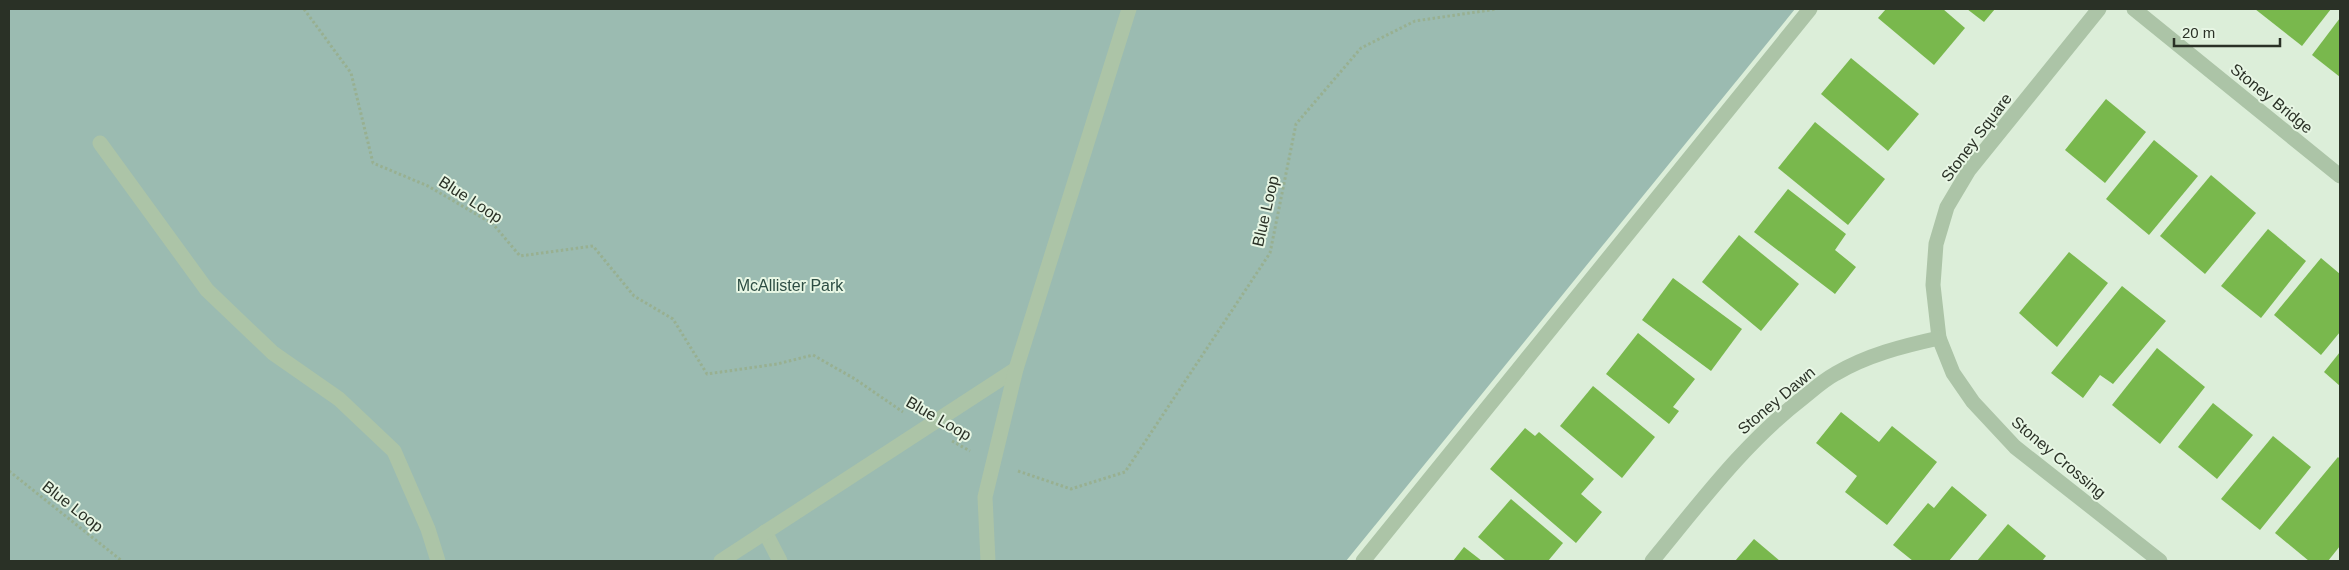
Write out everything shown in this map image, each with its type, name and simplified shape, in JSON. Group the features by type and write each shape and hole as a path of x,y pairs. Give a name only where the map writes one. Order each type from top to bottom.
{"street":[{"path":"988,561 985,497 1016,368 1129,9"},
{"path":"1363,561 1810,9"},
{"name":"Stoney Square","path":"1939,338 1933,285 1936,244 1947,207 1969,170 2099,9"},
{"name":"Stoney Bridge","path":"2134,9 2340,176"},
{"path":"100,143 206,290 273,352 338,399 394,451 428,529 438,561"},
{"name":"Stoney Dawn","path":"1652,561 1739,456 1776,419 1834,374 1874,356 1939,338"},
{"name":"Stoney Crossing","path":"1939,338 1953,373 1968,394 2015,447 2160,561"},
{"path":"721,561 1016,368"},
{"path":"765,532 780,561"}],"path":[{"name":"Blue Loop","path":"304,9 351,73 372,163 428,186 493,224 520,256 593,246 634,296 673,319 707,374 777,364 813,355 855,379 926,428 993,463 1072,489 1125,472 1270,253 1296,124 1361,48 1415,21 1497,9"},
{"name":"Blue Loop","path":"9,471 122,561"}],"green space":[{"name":"McAllister Park","path":"9,9 1795,9 1346,561 9,561"}],"building":[{"path":"1886,9 1943,9 1965,28 1934,65 1878,18"},
{"path":"1967,9 1995,9 1984,22"},
{"path":"2255,9 2331,9 2302,46"},
{"path":"2340,18 2340,77 2312,55"},
{"path":"1851,58 1919,114 1888,151 1821,94"},
{"path":"2106,99 2146,132 2105,183 2065,150"},
{"path":"1815,122 1885,179 1848,225 1778,168"},
{"path":"2154,140 2198,176 2149,235 2106,199"},
{"path":"2211,175 2256,213 2205,274 2160,236"},
{"path":"1788,189 1846,234 1835,250 1856,267 1835,294 1754,232"},
{"path":"2268,229 2306,261 2261,318 2221,286"},
{"path":"1739,235 1799,284 1761,331 1702,282"},
{"path":"2069,252 2108,283 2057,347 2019,313"},
{"path":"2321,258 2340,274 2340,332 2321,355 2274,315"},
{"path":"1673,278 1742,329 1711,371 1642,320"},
{"path":"2122,286 2166,321 2113,384 2100,375 2083,398 2051,373"},
{"path":"1638,333 1695,379 1673,407 1679,411 1669,424 1606,374"},
{"path":"2157,348 2205,387 2160,444 2112,405"},
{"path":"2340,352 2340,386 2324,372"},
{"path":"1593,386 1655,437 1622,478 1560,426"},
{"path":"2213,403 2253,435 2217,479 2178,447"},
{"path":"1841,412 1879,442 1892,426 1937,462 1887,525 1845,492 1857,476 1816,443"},
{"path":"1525,428 1535,436 1539,432 1594,479 1581,494 1602,512 1576,543 1490,469"},
{"path":"2273,436 2311,467 2260,530 2221,499"},
{"path":"2338,457 2340,459 2340,546 2328,561 2309,561 2275,533"},
{"path":"1952,486 1987,515 1949,561 1913,561 1893,545 1928,503 1934,508"},
{"path":"1511,499 1563,543 1548,561 1506,561 1478,537"},
{"path":"2008,524 2046,556 2042,561 1977,561"},
{"path":"1754,539 1780,561 1735,561"},
{"path":"1464,547 1482,561 1453,561"}]}
